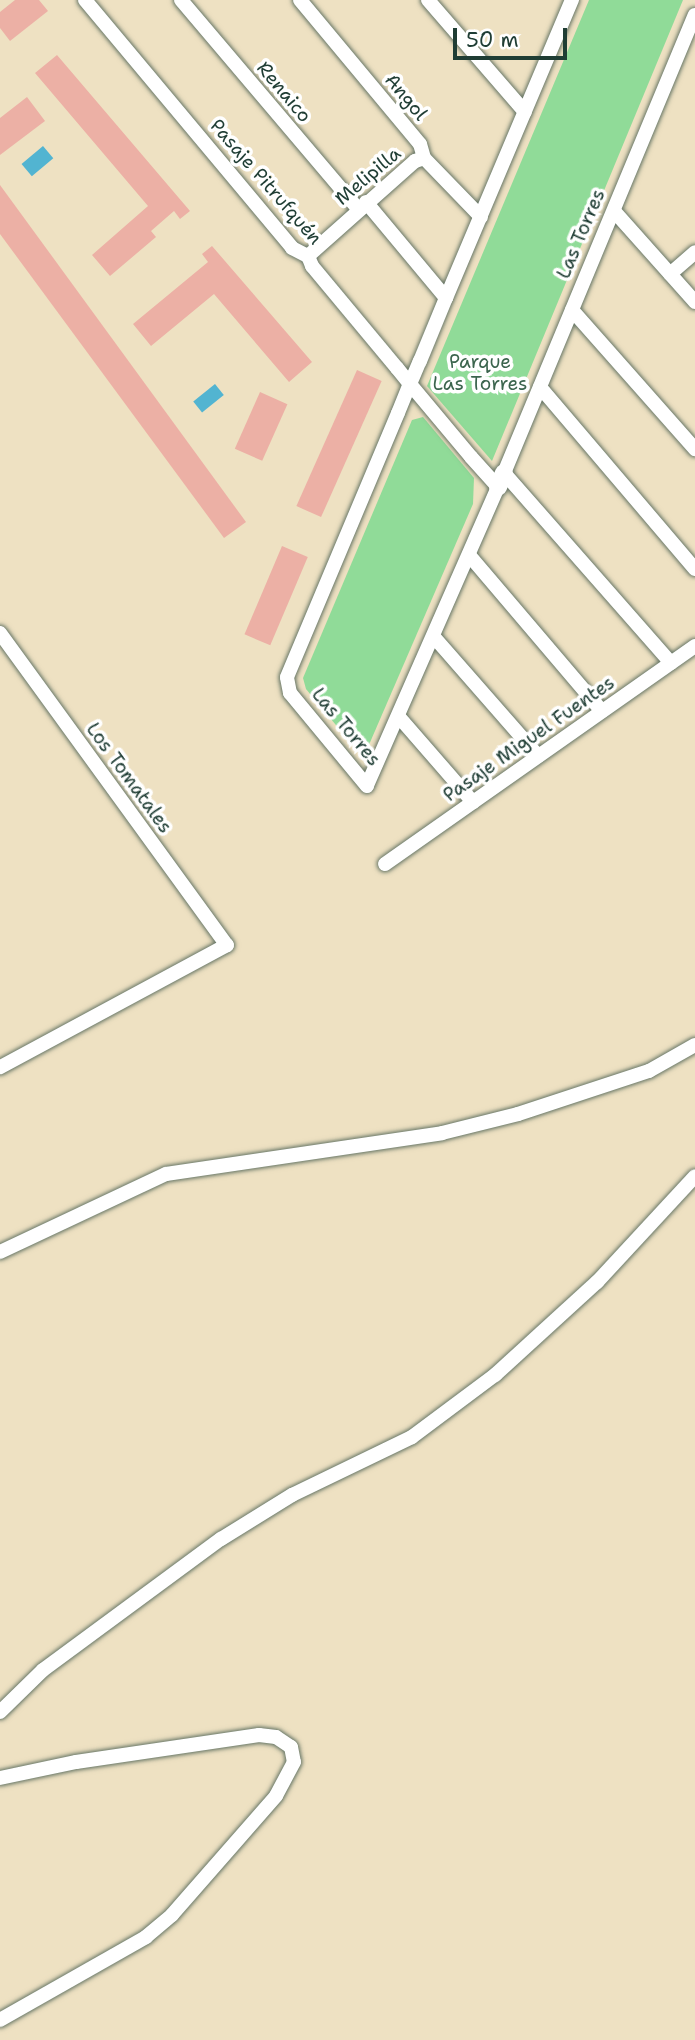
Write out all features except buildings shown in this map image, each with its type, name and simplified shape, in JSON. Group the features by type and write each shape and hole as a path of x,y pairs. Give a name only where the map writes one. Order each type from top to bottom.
{"street":[{"name":"Pasaje Pitrufquén","path":"85,0 292,248 309,256 312,266 410,384 671,663"},
{"name":"Renaico","path":"181,0 446,298"},
{"name":"Angol","path":"300,0 420,144 424,158 481,218"},
{"path":"428,0 525,112"},
{"name":"Las Torres","path":"567,3 481,218 287,677 290,693 367,786 501,480 695,17"},
{"name":"Melipilla","path":"309,256 362,206 424,158"},
{"path":"614,211 695,302"},
{"path":"670,274 695,252"},
{"path":"572,310 695,449"},
{"path":"540,387 695,569"},
{"path":"469,555 602,711"},
{"name":"Los Tomatales","path":"0,634 227,945 0,1067"},
{"path":"434,637 538,756"},
{"name":"Pasaje Miguel Fuentes","path":"385,864 695,646"},
{"path":"399,717 473,802"},
{"path":"0,1252 166,1174 467,1127 649,1071 695,1045"},
{"path":"0,1713 43,1670 221,1539 292,1495 412,1437 495,1375 597,1282 695,1176"},
{"path":"0,1778 76,1762 258,1735 276,1737 291,1747 294,1762 276,1796 172,1916 146,1937 0,2020"}],"green space":[{"name":"Parque Las Torres","path":"589,0 683,0 492,461 427,386"},
{"name":"Parque Las Torres","path":"423,417 474,478 473,504 365,754 360,754 306,689 303,678 412,420"}],"water":[{"path":"43,146 53,158 32,176 22,164"},
{"path":"215,384 224,395 202,413 193,402"}]}
